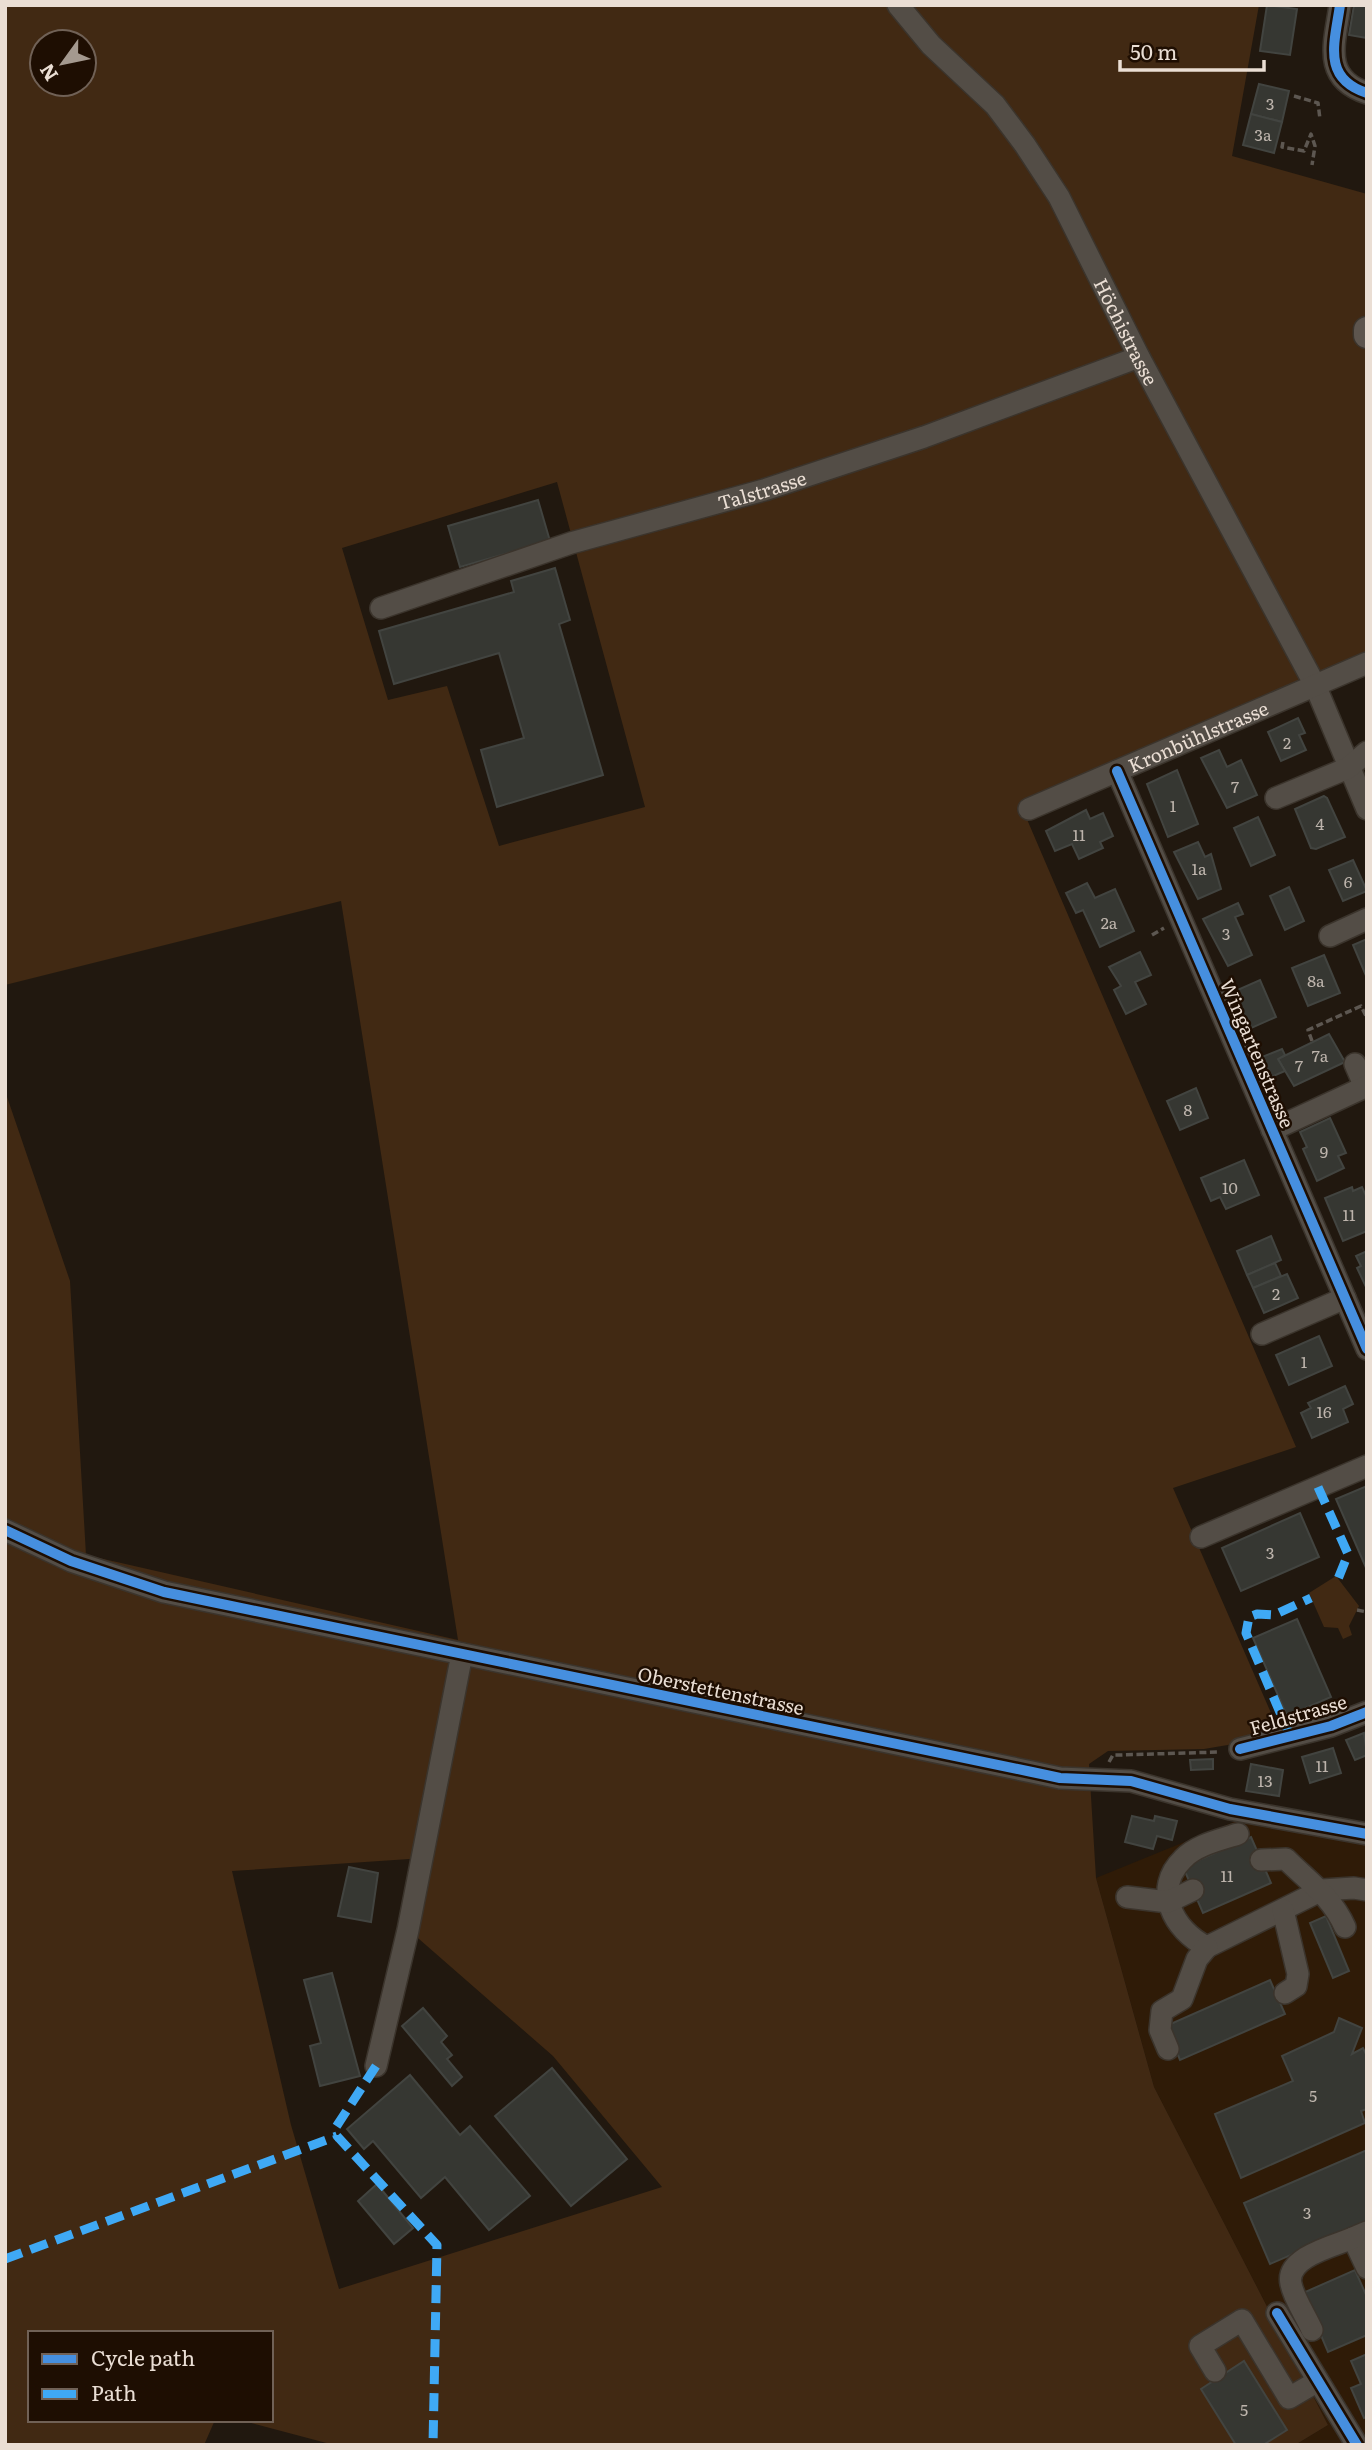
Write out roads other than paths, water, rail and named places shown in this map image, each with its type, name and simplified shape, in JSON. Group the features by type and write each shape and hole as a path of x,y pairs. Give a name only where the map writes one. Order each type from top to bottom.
{"street":[{"name":"Höchistrasse","path":"898,5 931,45 995,106 1025,145 1059,197 1139,357 1315,685 1367,810"},
{"path":"1340,5 1333,60 1340,77 1355,89 1367,93"},
{"name":"Talstrasse","path":"381,608 571,543 764,489 923,438 1139,357"},
{"name":"Kronbühlstrasse","path":"1029,809 1367,663"},
{"path":"1276,798 1348,768 1367,752"},
{"name":"Wingartenstrasse","path":"1117,771 1367,1349"},
{"path":"1330,936 1367,919"},
{"path":"1272,1130 1366,1086 1355,1064"},
{"path":"1262,1334 1345,1298"},
{"path":"1200,1537 1367,1466"},
{"name":"Oberstettenstrasse","path":"5,1530 71,1561 164,1592 1060,1778 1131,1781 1230,1809 1367,1833"},
{"path":"376,2066 408,1930 462,1654"},
{"name":"Feldstrasse","path":"1240,1749 1331,1726 1367,1712"},
{"path":"1167,1918 1170,1875 1185,1857 1238,1834"},
{"path":"1261,1860 1286,1859 1322,1890 1337,1908 1345,1927"},
{"path":"1167,1918 1193,1890"},
{"path":"1168,2049 1160,2031 1162,2011 1182,1998 1197,1959 1207,1947 1322,1890 1367,1890"},
{"path":"1127,1897 1167,1918 1207,1947"},
{"path":"1283,1910 1298,1974 1296,1986 1285,1993"},
{"path":"1312,2330 1290,2283 1292,2270 1298,2262 1360,2235 1367,2268"},
{"path":"1277,2313 1357,2445"},
{"path":"1215,2371 1200,2346 1242,2320 1289,2398 1318,2381"}]}
